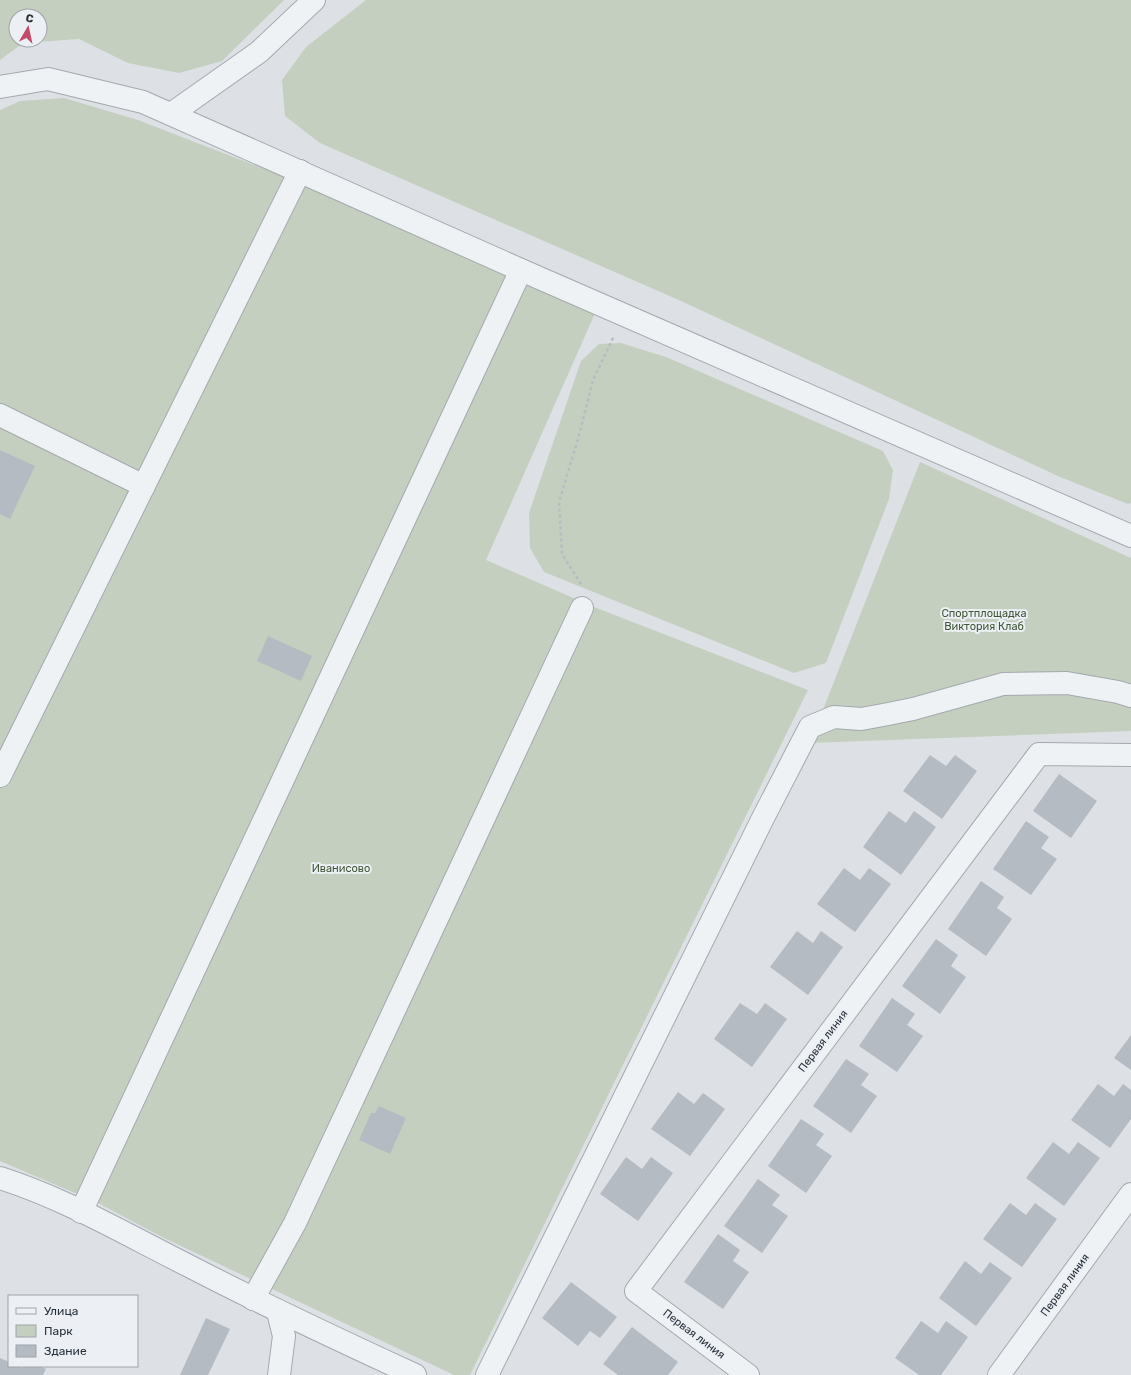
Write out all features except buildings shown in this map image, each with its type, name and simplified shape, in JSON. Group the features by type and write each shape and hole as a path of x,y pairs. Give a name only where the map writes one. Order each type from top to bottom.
{"street":[{"path":"170,114 259,52 314,0"},
{"path":"0,87 48,79 143,102 521,270 1131,536"},
{"path":"0,776 300,171"},
{"path":"81,1212 521,270"},
{"path":"0,415 144,486"},
{"path":"254,1299 295,1222 582,598"},
{"path":"487,1375 763,818 810,727 834,717 861,719 913,709 1003,684 1067,683 1118,692 1131,696"},
{"name":"Первая линия","path":"748,1375 636,1291 1039,754 1131,755"},
{"path":"0,1178 26,1186 81,1212 278,1312 415,1375"},
{"name":"Первая линия","path":"999,1375 1131,1194"},
{"path":"278,1312 284,1336 279,1375"}],"path":[{"path":"582,598 562,554 559,502 578,439 593,380 624,315"}],"green space":[{"path":"0,0 284,0 222,61 179,73 128,63 79,39 48,41 48,8 8,8 8,48 16,48 0,60"},
{"path":"366,0 1131,0 1131,503 1128,504 1060,477 681,301 320,143 285,116 282,80 306,47"},
{"name":"Иванисово","path":"64,98 138,120 277,174 596,311 486,560 594,607 808,690 470,1375 454,1375 164,1238 98,1203 0,1161 0,110 20,101"},
{"path":"621,343 666,357 883,451 893,470 889,499 826,663 794,673 544,572 530,548 529,513 581,361 599,344"},
{"name":"Спортплощадка Виктория Клаб","path":"920,462 1131,558 1131,731 810,743"}]}
